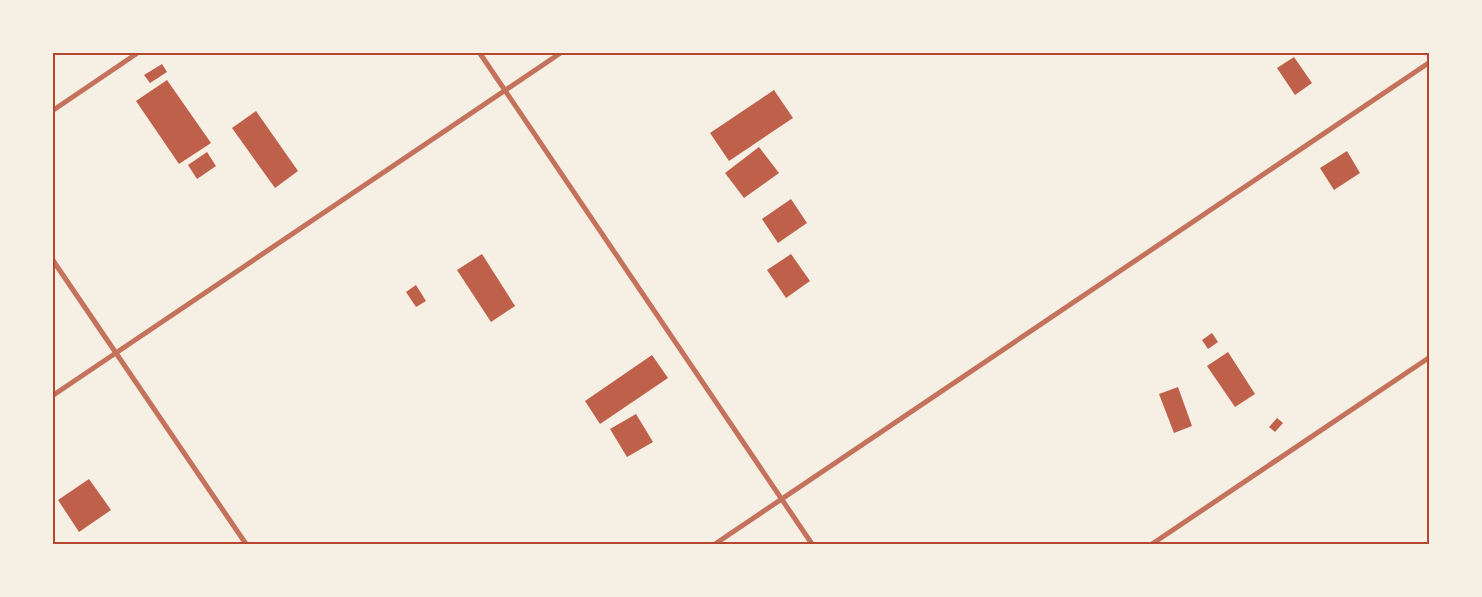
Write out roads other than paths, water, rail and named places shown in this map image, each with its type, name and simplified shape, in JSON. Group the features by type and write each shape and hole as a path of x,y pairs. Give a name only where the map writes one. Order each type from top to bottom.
{"street":[{"path":"52,111 139,52"},
{"path":"479,52 812,544"},
{"path":"52,396 562,52"},
{"path":"715,544 1430,62"},
{"path":"52,259 246,544"},
{"path":"1152,544 1430,358"}]}
